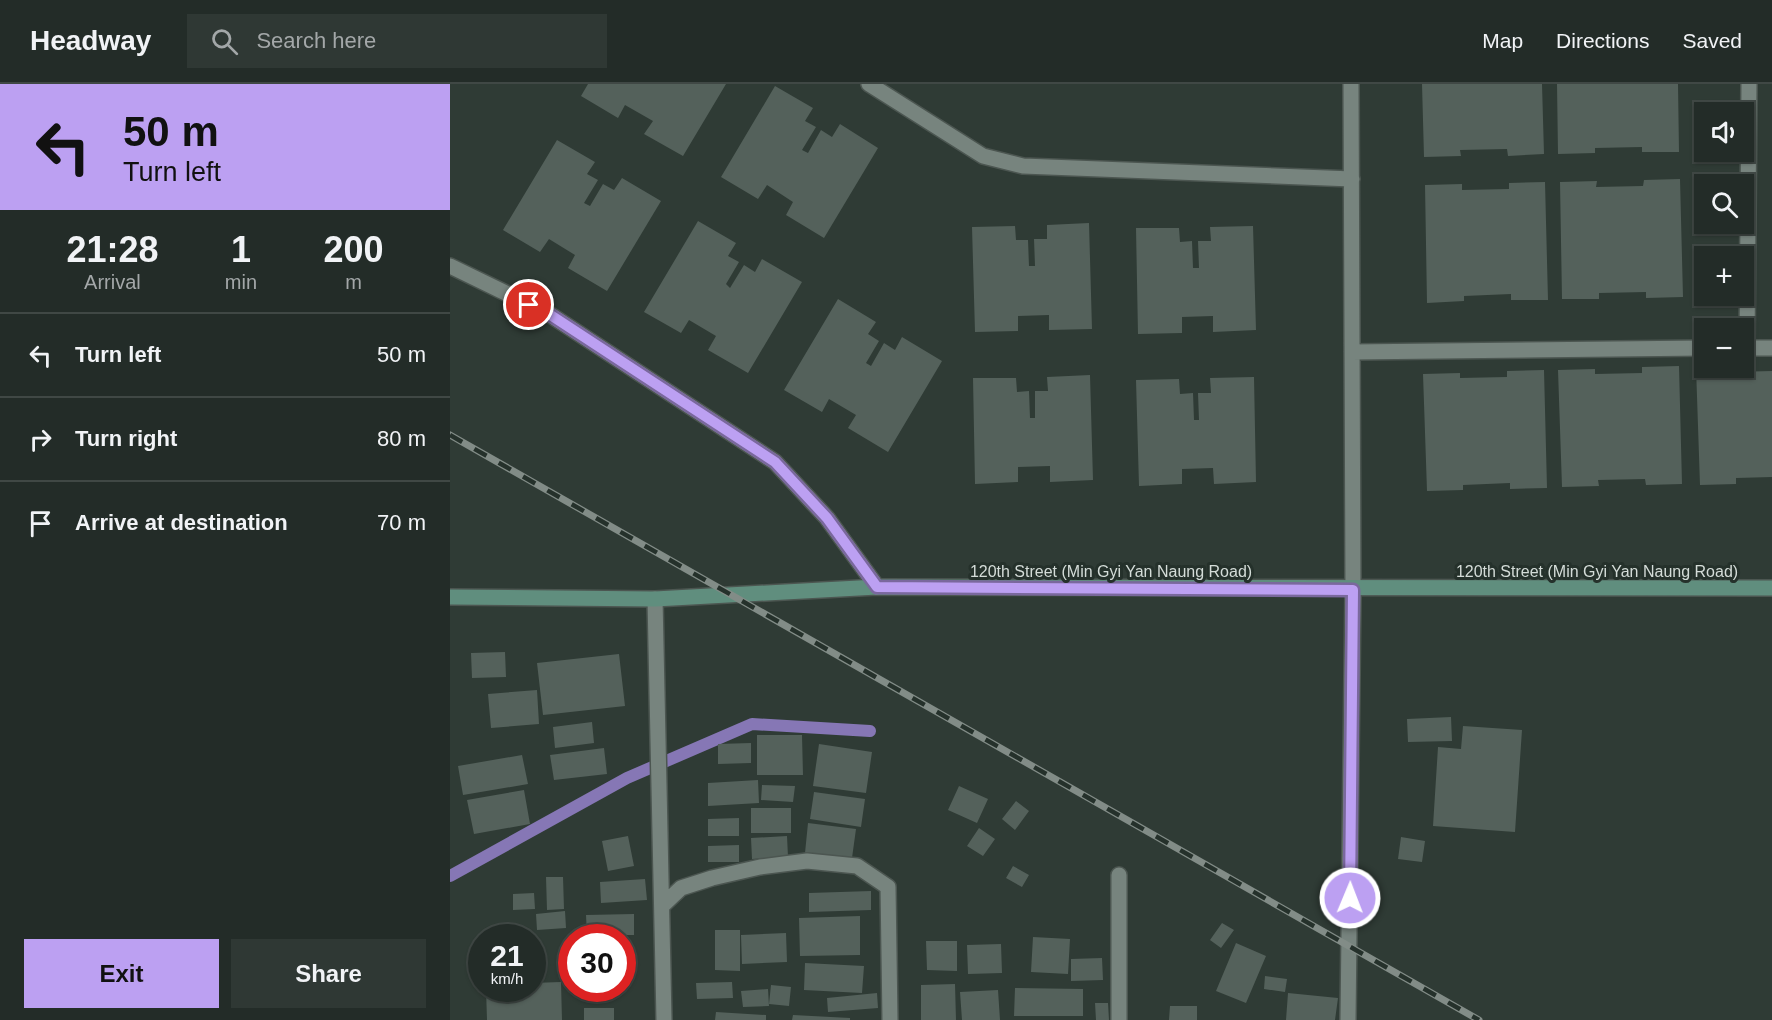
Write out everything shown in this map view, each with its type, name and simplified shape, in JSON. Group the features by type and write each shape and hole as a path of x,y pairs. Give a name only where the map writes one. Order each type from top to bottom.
{"street":[{"path":"869,84 983,156 999,162 1023,166 1352,179"},
{"path":"1348,1020 1353,590 1351,84"},
{"path":"1745,318 1749,84"},
{"path":"450,266 549,314 775,462 827,518 877,587"},
{"path":"1352,352 1694,348"},
{"path":"1754,348 1772,348"},
{"name":"120th Street (Min Gyi Yan Naung Road)","path":"450,597 655,599 877,587 1353,590 1772,588"},
{"path":"655,599 664,1020"},
{"path":"662,906 681,888 760,867 807,861 856,866 888,886 890,1020"},
{"path":"1119,875 1119,1020"}],"building":[{"path":"588,84 726,84 683,156 644,134 653,121 625,105 618,118 581,96"},
{"path":"1422,84 1542,84 1544,154 1508,156 1507,149 1460,150 1461,156 1424,157"},
{"path":"1557,84 1678,84 1679,152 1642,152 1642,147 1595,148 1595,153 1558,154"},
{"path":"775,86 813,108 805,121 816,127 802,150 808,153 821,130 832,137 840,124 878,148 824,238 786,215 793,202 767,185 758,199 721,177"},
{"path":"557,140 595,162 587,174 598,180 584,203 590,206 603,184 614,190 622,178 661,201 607,291 568,268 575,255 549,239 540,252 503,230"},
{"path":"1680,179 1683,297 1646,298 1646,292 1599,293 1599,299 1562,299 1560,182 1597,181 1596,187 1643,186 1644,180"},
{"path":"1545,182 1548,300 1511,300 1511,294 1464,296 1464,301 1427,303 1425,185 1462,184 1462,190 1509,189 1509,183"},
{"path":"698,221 736,243 728,256 739,262 726,284 730,288 744,265 755,272 762,259 802,282 748,373 708,350 716,336 689,320 681,333 644,312"},
{"path":"1089,223 1092,329 1049,330 1049,315 1018,316 1018,331 975,332 972,227 1015,226 1016,240 1028,240 1029,266 1035,266 1034,239 1047,239 1047,225"},
{"path":"1253,226 1256,330 1213,332 1213,316 1182,317 1182,333 1138,334 1136,228 1179,228 1180,242 1192,241 1193,268 1199,268 1198,241 1211,241 1210,227"},
{"path":"838,299 876,322 868,334 879,341 866,363 871,366 884,343 895,350 902,337 942,361 888,452 848,428 856,415 829,399 822,412 784,390"},
{"path":"1679,366 1682,484 1646,485 1645,479 1598,480 1599,486 1562,487 1558,370 1595,369 1595,374 1642,373 1642,367"},
{"path":"1544,370 1547,488 1510,489 1510,483 1463,485 1463,490 1427,491 1423,374 1460,373 1460,378 1507,377 1507,371"},
{"path":"1754,371 1772,371 1772,477 1736,478 1736,484 1700,485 1696,378 1754,378"},
{"path":"1090,375 1093,480 1050,482 1050,466 1018,467 1018,482 975,484 973,378 1016,378 1017,392 1029,391 1030,418 1035,418 1035,391 1048,391 1047,377"},
{"path":"1254,377 1256,482 1214,484 1213,468 1182,469 1182,484 1139,486 1136,380 1179,379 1180,394 1193,393 1194,420 1199,420 1198,393 1211,393 1210,378"},
{"path":"505,652 506,677 472,678 471,653"},
{"path":"619,654 625,706 543,715 537,663"},
{"path":"537,690 539,724 491,728 488,694"},
{"path":"1451,717 1452,741 1408,742 1407,719"},
{"path":"592,722 594,743 555,748 553,727"},
{"path":"1463,726 1522,730 1515,832 1433,826 1438,747 1461,749"},
{"path":"757,735 802,735 803,775 757,775"},
{"path":"751,743 751,763 718,764 718,744"},
{"path":"819,744 872,752 866,793 813,786"},
{"path":"604,748 607,774 554,780 550,755"},
{"path":"522,755 528,784 463,795 458,766"},
{"path":"758,780 759,803 708,806 708,783"},
{"path":"762,785 795,786 793,802 761,800"},
{"path":"959,786 988,799 977,823 948,810"},
{"path":"524,790 530,824 474,834 467,800"},
{"path":"814,792 865,799 861,827 810,819"},
{"path":"1016,801 1029,811 1015,830 1002,819"},
{"path":"751,808 791,808 791,833 751,833"},
{"path":"739,818 739,836 708,836 708,819"},
{"path":"808,823 856,829 852,858 805,853"},
{"path":"979,828 995,839 983,856 967,846"},
{"path":"628,836 634,866 608,871 602,841"},
{"path":"787,836 788,857 752,859 751,838"},
{"path":"1401,837 1425,841 1422,862 1398,859"},
{"path":"739,845 739,862 708,862 708,846"},
{"path":"1013,866 1029,875 1022,887 1006,878"},
{"path":"546,877 563,877 564,909 547,910"},
{"path":"645,879 647,900 601,903 600,882"},
{"path":"871,891 871,910 809,912 809,893"},
{"path":"534,893 535,909 513,910 513,894"},
{"path":"565,911 566,924 558,924 558,929 546,929 546,924 537,924 536,914"},
{"path":"634,914 634,924 586,924 586,915"},
{"path":"860,916 860,955 800,956 799,918"},
{"path":"1222,923 1234,930 1221,948 1210,940"},
{"path":"715,930 740,930 740,971 715,970"},
{"path":"786,933 787,962 742,964 741,935"},
{"path":"1033,937 1070,939 1068,974 1031,972"},
{"path":"926,941 957,941 957,971 927,970"},
{"path":"1236,943 1266,956 1246,1003 1216,991"},
{"path":"1001,944 1002,973 968,974 967,945"},
{"path":"1102,958 1103,980 1071,981 1071,959"},
{"path":"805,963 864,966 862,993 804,990"},
{"path":"1265,976 1287,979 1285,992 1264,989"},
{"path":"558,982 558,1002 562,1002 562,1020 487,1020 486,1002 546,1002 546,983"},
{"path":"732,982 733,998 697,999 696,983"},
{"path":"955,984 956,1020 921,1020 921,985"},
{"path":"771,985 791,987 789,1006 769,1004"},
{"path":"1015,988 1083,989 1083,1016 1014,1016"},
{"path":"768,989 769,1006 743,1007 741,991"},
{"path":"998,990 1000,1020 962,1020 960,992"},
{"path":"877,993 878,1008 828,1012 827,998"},
{"path":"1288,993 1338,998 1335,1020 1286,1020"},
{"path":"1095,1003 1108,1003 1109,1020 1096,1020"},
{"path":"1170,1006 1197,1006 1197,1020 1169,1020"},
{"path":"584,1008 614,1008 614,1020 584,1020"},
{"path":"716,1012 766,1015 766,1020 715,1020"},
{"path":"793,1015 850,1018 850,1020 792,1020"}],"waterway":[{"path":"450,876 627,778 752,724 870,731"}],"railway":[{"path":"450,435 1479,1020"}],"route":[{"path":"529,305 549,314 775,462 827,518 877,587 1353,590 1350,898"}]}
